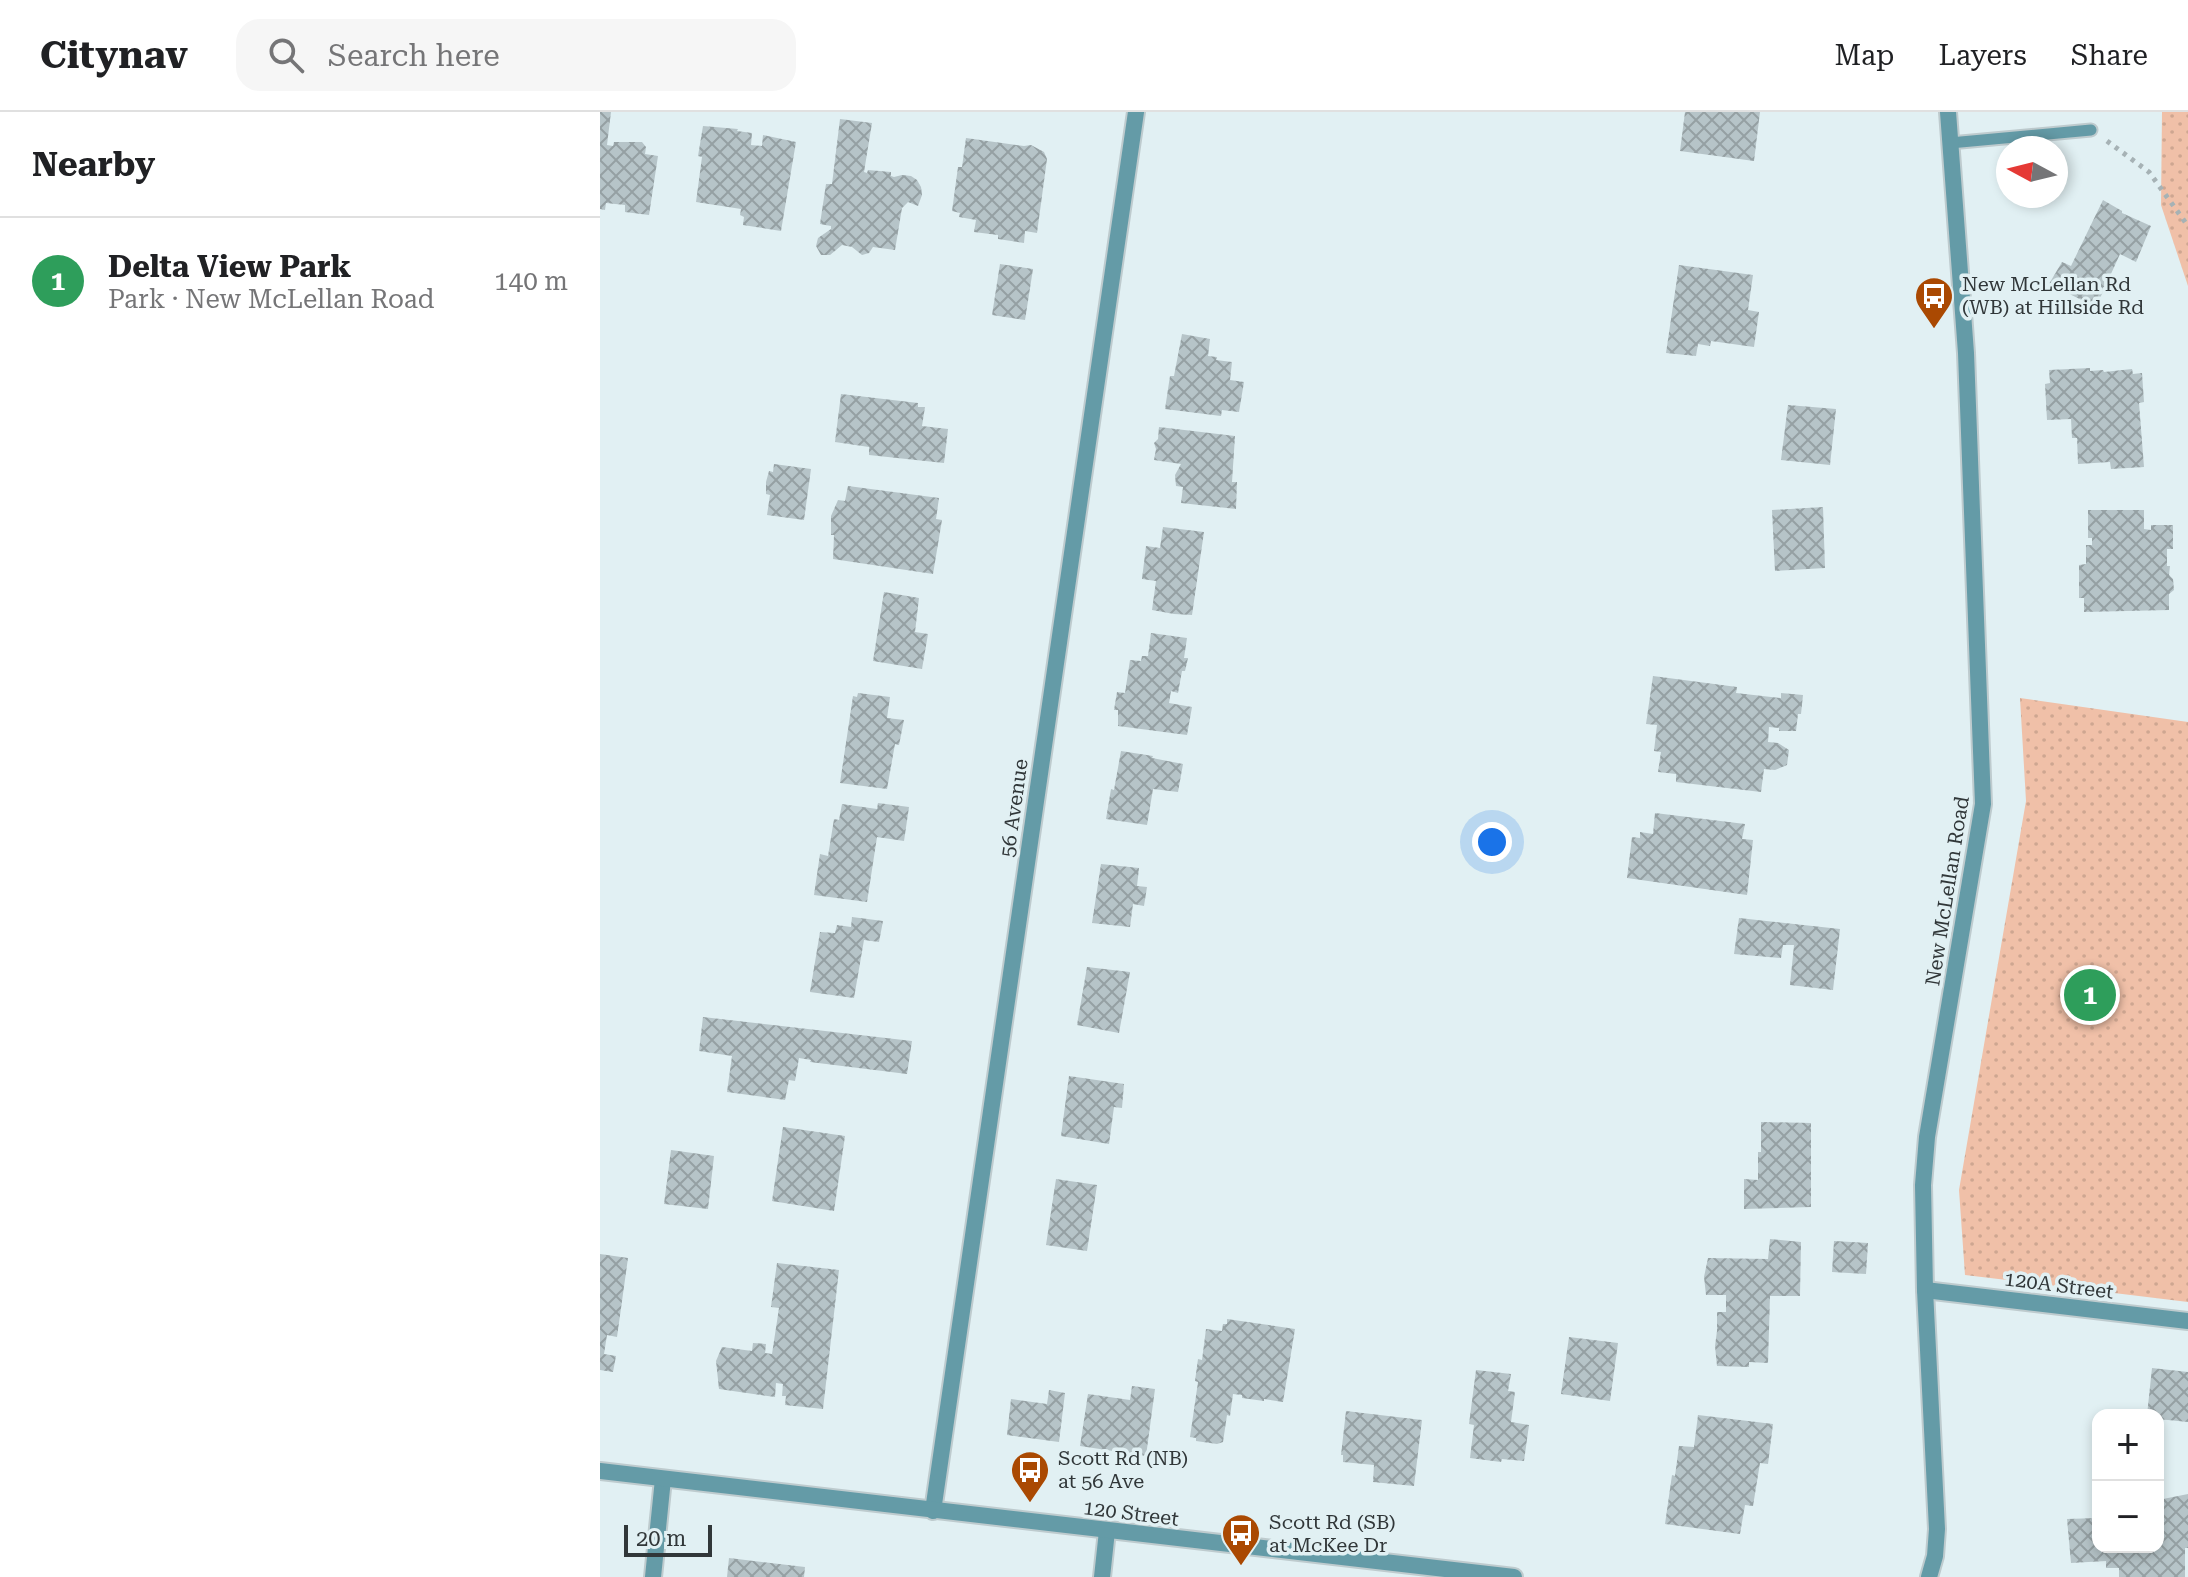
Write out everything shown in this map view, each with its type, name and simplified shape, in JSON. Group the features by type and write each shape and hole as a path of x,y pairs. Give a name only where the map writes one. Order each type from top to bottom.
{"street":[{"name":"56 Avenue","path":"933,1511 1136,112"},
{"name":"New McLellan Road","path":"1929,1577 1935,1556 1937,1529 1923,1185 1927,1137 1983,804 1966,353 1948,112"},
{"name":"120A Street","path":"1925,1290 2188,1321"},
{"name":"120 Street","path":"600,1471 1514,1577"},
{"path":"653,1577 663,1479"},
{"path":"1102,1577 1107,1531"}],"lane":[{"path":"1950,143 2091,130"}],"path":[{"path":"2091,130 2149,172 2188,226"}],"shaded area":[{"path":"2162,112 2188,112 2188,286 2161,205"},
{"path":"2020,698 2188,722 2188,1302 1965,1275 1959,1190 2026,801"}],"building":[{"path":"600,112 611,112 607,145 642,142 646,147 645,154 658,156 649,215 625,212 625,205 606,203 605,210 600,209"},
{"path":"1685,112 1760,112 1754,161 1680,151"},
{"path":"840,119 872,123 864,172 891,172 894,177 911,176 921,187 918,206 908,202 902,208 895,250 873,247 869,253 862,255 852,247 842,245 830,255 821,255 816,246 818,238 831,229 831,226 820,224 826,184 832,184"},
{"path":"703,126 752,133 751,145 762,146 763,135 796,142 781,231 743,225 741,209 696,202"},
{"path":"966,138 1031,145 1044,152 1047,159 1037,233 1025,231 1024,243 974,232 976,220 959,217 960,213 952,211"},
{"path":"2103,200 2151,226 2136,262 2120,254 2096,307 2049,284 2062,262 2071,266"},
{"path":"1000,264 1033,269 1025,320 992,315"},
{"path":"1679,265 1753,275 1748,310 1759,312 1754,347 1711,341 1710,346 1698,344 1696,356 1666,353"},
{"path":"1182,334 1210,339 1208,356 1232,362 1230,380 1244,382 1239,412 1222,410 1221,416 1165,409 1170,376 1174,376"},
{"path":"2090,368 2090,371 2104,372 2132,369 2133,374 2142,373 2144,402 2139,403 2144,467 2111,469 2110,462 2078,464 2077,438 2072,438 2071,419 2047,420 2045,384 2050,383 2049,370"},
{"path":"841,394 918,403 918,407 925,407 922,426 948,429 944,463 869,455 869,447 835,442"},
{"path":"1788,405 1836,409 1830,465 1781,460"},
{"path":"1159,427 1235,436 1232,482 1237,482 1236,509 1181,503 1183,487 1176,486 1175,475 1181,464 1154,460 1154,443 1158,439"},
{"path":"774,464 811,469 804,520 767,515 770,495 766,494 766,482"},
{"path":"848,486 939,498 936,519 942,520 933,574 833,559 831,516 838,500 845,501"},
{"path":"1823,507 1825,568 1775,571 1772,510"},
{"path":"2088,510 2144,510 2144,529 2151,530 2151,525 2173,525 2173,549 2167,549 2167,566 2170,566 2169,575 2173,579 2174,590 2169,594 2169,610 2084,612 2084,598 2079,598 2079,565 2086,564 2086,545 2092,545 2092,538 2088,538"},
{"path":"1163,527 1204,532 1192,615 1152,610 1156,581 1142,579 1146,546 1160,548"},
{"path":"884,592 919,598 915,632 928,634 922,669 873,661"},
{"path":"1151,633 1187,638 1185,671 1182,671 1178,693 1171,691 1169,703 1192,707 1187,735 1118,726 1118,710 1114,710 1117,692 1125,693 1130,660 1141,661 1142,656 1148,656"},
{"path":"1653,676 1737,687 1736,693 1781,698 1781,693 1803,695 1796,731 1779,731 1779,728 1769,727 1768,742 1778,743 1789,750 1787,765 1775,770 1764,769 1761,792 1676,782 1676,774 1658,772 1661,752 1654,751 1657,725 1646,724"},
{"path":"858,693 890,697 887,718 904,720 899,745 895,744 887,789 840,783 853,696 857,697"},
{"path":"1121,751 1183,764 1178,792 1153,789 1147,825 1106,819"},
{"path":"878,803 909,807 904,841 877,837 867,902 814,895 820,854 828,856 834,819 839,820 842,804 877,809"},
{"path":"1655,813 1745,824 1742,839 1753,840 1747,895 1627,878 1632,837 1640,838 1640,832 1653,834"},
{"path":"1101,864 1139,868 1137,886 1147,887 1144,906 1133,904 1130,927 1092,923"},
{"path":"852,917 883,921 879,942 864,940 854,998 810,992 820,932 835,933 837,925 851,927"},
{"path":"1739,918 1840,929 1833,990 1790,985 1794,945 1783,945 1781,958 1734,954"},
{"path":"1087,967 1130,972 1119,1033 1077,1025"},
{"path":"703,1017 912,1041 907,1074 799,1058 795,1081 789,1080 785,1100 727,1092 732,1056 699,1051"},
{"path":"1069,1076 1124,1084 1122,1108 1114,1107 1109,1144 1061,1136"},
{"path":"1761,1122 1811,1123 1811,1207 1744,1209 1744,1179 1758,1180"},
{"path":"783,1127 845,1136 834,1211 772,1201"},
{"path":"671,1150 714,1156 708,1209 664,1204"},
{"path":"1056,1179 1097,1185 1087,1251 1046,1245"},
{"path":"1770,1239 1801,1242 1800,1296 1770,1296 1768,1363 1749,1362 1749,1367 1717,1366 1717,1312 1726,1312 1726,1295 1706,1295 1704,1277 1708,1258 1768,1259"},
{"path":"1834,1241 1868,1243 1866,1274 1832,1272"},
{"path":"600,1254 628,1258 617,1337 607,1335 604,1354 616,1356 613,1372 600,1370"},
{"path":"777,1263 839,1270 823,1409 785,1405 783,1384 776,1383 775,1397 719,1389 716,1361 722,1347 752,1351 753,1343 766,1344 765,1353 772,1354 779,1308 771,1307"},
{"path":"1227,1319 1295,1329 1283,1402 1242,1398 1242,1395 1233,1394 1223,1442 1196,1441 1196,1438 1190,1437 1198,1359 1202,1360 1206,1329 1222,1331"},
{"path":"1569,1337 1618,1343 1610,1401 1561,1394"},
{"path":"2152,1368 2188,1372 2188,1422 2164,1420 2164,1409 2148,1409"},
{"path":"1476,1370 1511,1374 1508,1391 1515,1392 1511,1422 1529,1425 1524,1461 1470,1458 1474,1425 1469,1424"},
{"path":"1132,1386 1155,1389 1146,1456 1080,1446 1088,1394 1130,1400"},
{"path":"1049,1390 1065,1393 1059,1442 1007,1435 1011,1399 1047,1404"},
{"path":"1346,1411 1422,1420 1414,1486 1373,1482 1374,1465 1343,1462 1341,1455"},
{"path":"1698,1415 1773,1424 1768,1464 1760,1463 1753,1506 1745,1505 1740,1534 1665,1524 1679,1446 1694,1447"},
{"path":"2188,1494 2185,1577 2119,1577 2119,1568 2106,1568 2106,1561 2071,1563 2067,1519 2092,1518 2092,1553 2164,1553 2164,1499"},
{"path":"729,1558 805,1567 804,1577 727,1577"}],"place":[{"name":"New McLellan Rd (WB) at Hillside Rd","path":"1934,330"},
{"name":"Delta View Park","path":"2090,995"},
{"name":"Scott Rd (NB) at 56 Ave","path":"1030,1504"},
{"name":"Scott Rd (SB) at McKee Dr","path":"1241,1567"}]}
